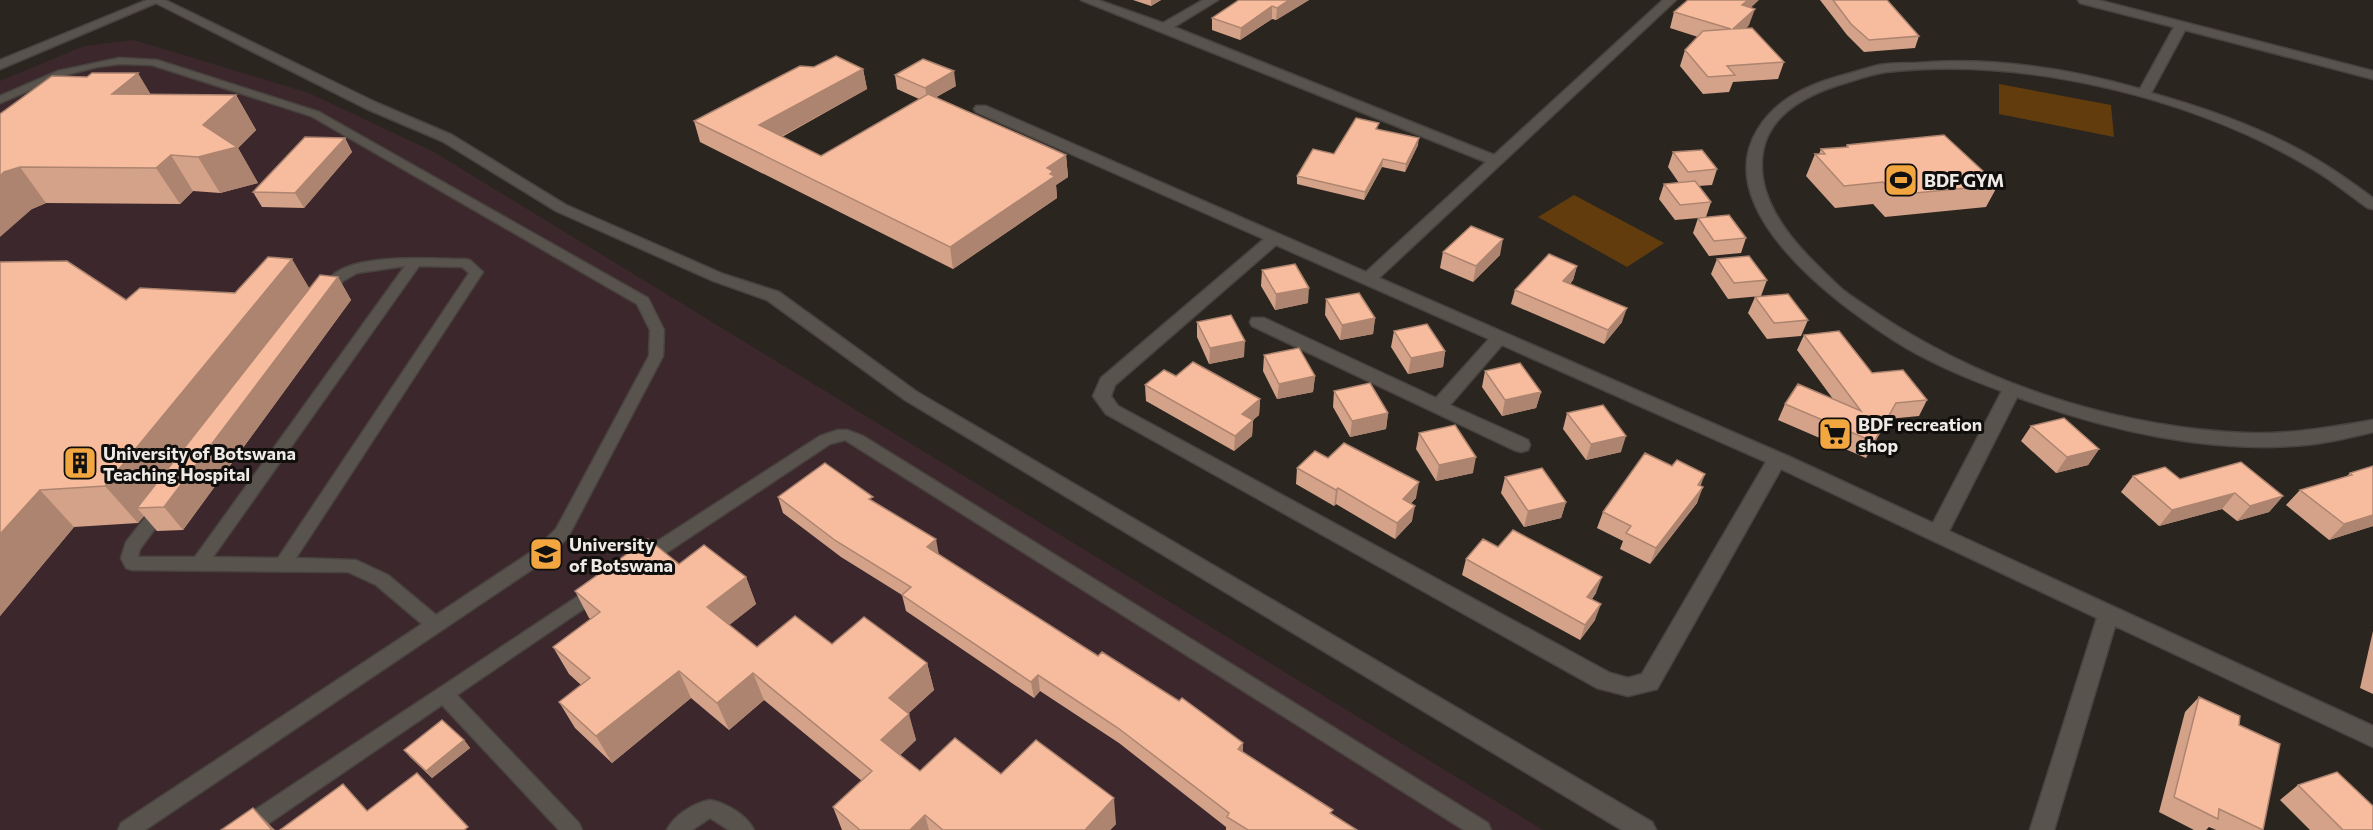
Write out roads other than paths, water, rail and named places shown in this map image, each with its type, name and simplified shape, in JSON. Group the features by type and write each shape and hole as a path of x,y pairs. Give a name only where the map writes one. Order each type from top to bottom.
{"street":[{"path":"0,65 157,0 372,106 447,138 561,208 717,277 773,296 911,396 1644,830"},
{"path":"1087,0 1164,28 1496,161"},
{"path":"1164,28 1212,0"},
{"path":"1368,279 1670,0"},
{"path":"2084,0 2373,75"},
{"path":"2144,93 2181,25"},
{"path":"2373,205 2319,168 2263,138 2205,114 2144,93 2075,77 2008,66 1946,63 1889,67 1840,77 1800,94 1772,118 1756,148 1756,184 1772,224 1806,267 1859,311 1928,353 2012,391 2099,418 2189,435 2274,441 2349,434 2373,426"},
{"path":"981,108 1777,460 2373,737"},
{"path":"1275,238 1107,382 1102,396 1105,403 1112,410 1605,681 1628,687 1649,682 1777,460"},
{"path":"1258,322 1521,445"},
{"path":"1439,406 1500,337"},
{"path":"1937,534 2012,391"},
{"path":"2042,830 2109,613"}],"lane":[{"path":"0,100 62,73 97,64 120,61 153,62 315,114 643,301 657,330 656,356 562,533 540,555 128,830"},
{"path":"283,564 476,272 465,263 415,262 396,262 353,270 338,278 317,306"},
{"path":"199,564 415,262"},
{"path":"632,567 790,461 825,440 838,435 847,435 1481,830"},
{"path":"174,491 132,547 129,558 132,563 137,565 350,565 382,580 435,625"},
{"path":"242,830 613,580"},
{"path":"444,694 572,830"},
{"path":"677,830 698,812 709,807 720,810 744,830"}],"place":[{"name":"BDF GYM","path":"1901,180"},
{"name":"BDF recreation shop","path":"1835,434"},
{"name":"University of Botswana Teaching Hospital","path":"80,463"},
{"name":"University of Botswana","path":"546,554"}]}
